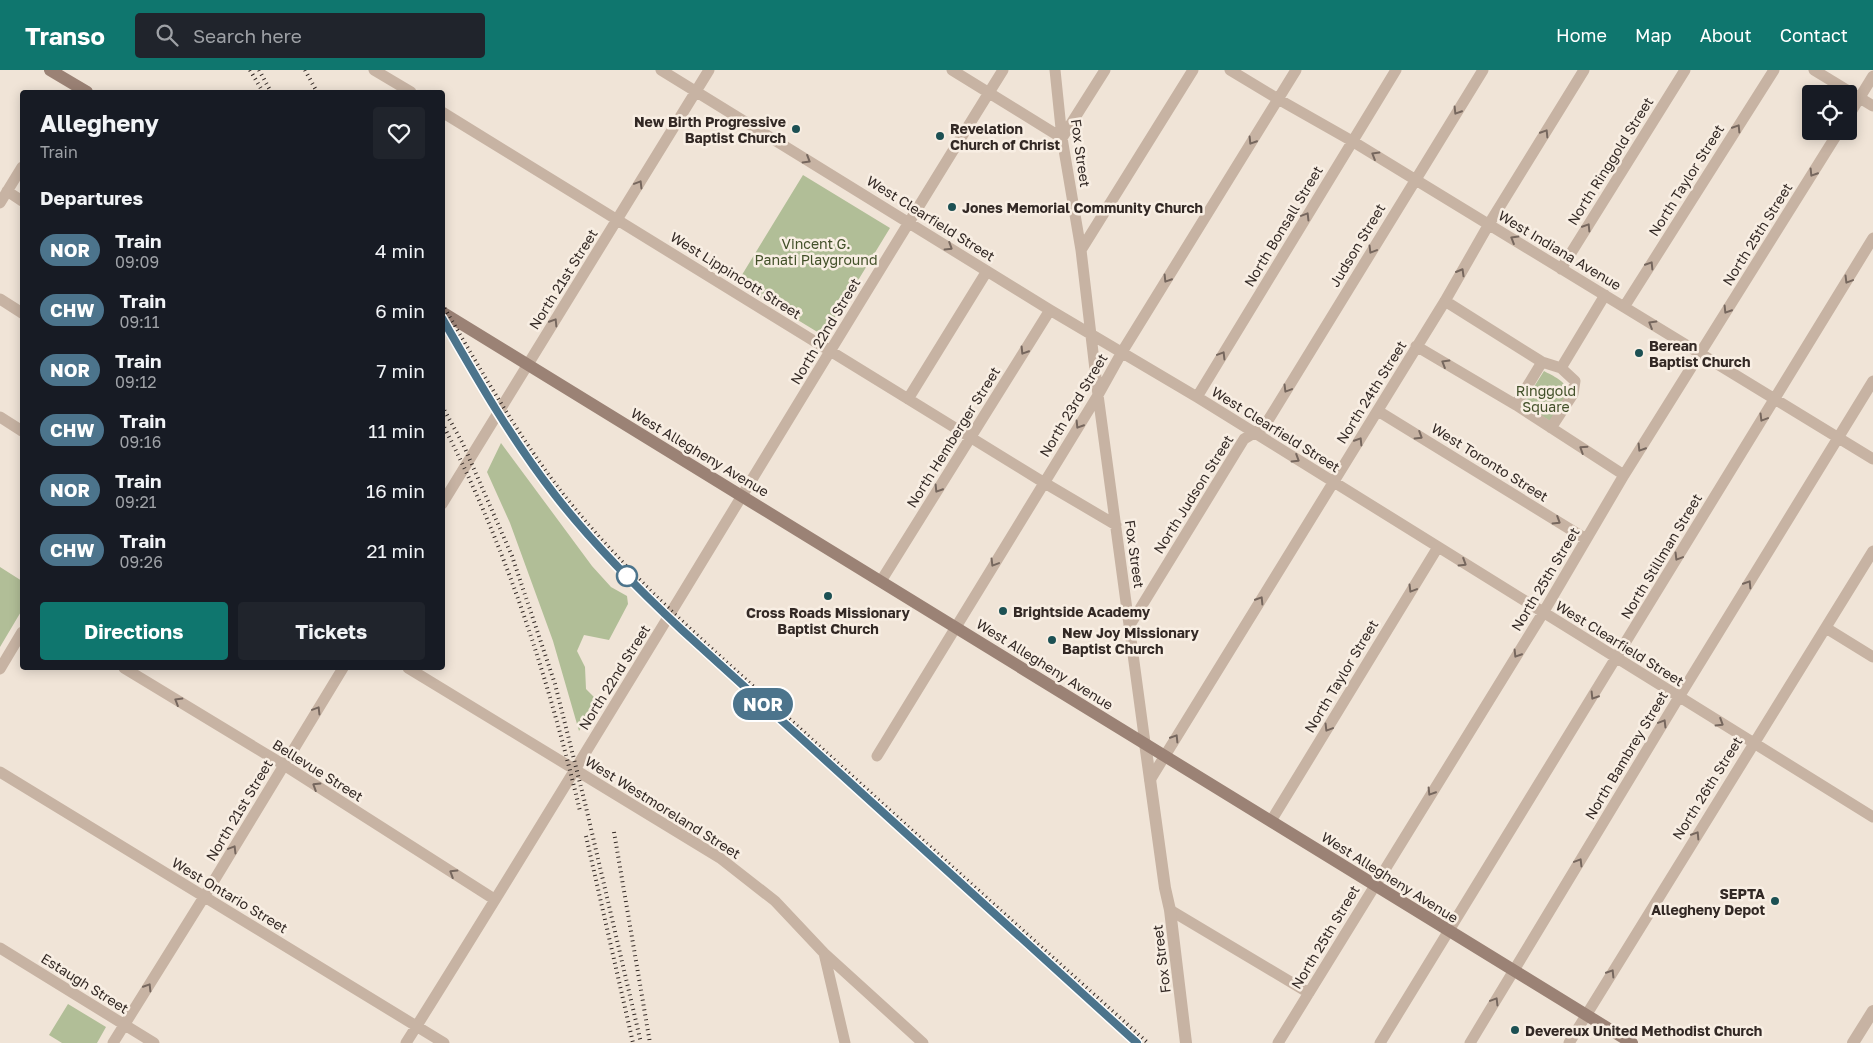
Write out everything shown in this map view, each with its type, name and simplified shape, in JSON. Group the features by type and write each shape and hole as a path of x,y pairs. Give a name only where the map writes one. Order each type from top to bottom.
{"main road":[{"path":"50,70 73,89"},
{"name":"West Allegheny Avenue","path":"445,314 956,626 1079,704 1145,742 1632,1043"}],"street":[{"path":"374,70 408,90"},
{"name":"West Clearfield Street","path":"661,70 1050,310 1197,397 1752,744 1873,817"},
{"name":"North 21st Street","path":"445,499 709,70"},
{"path":"952,70 1062,138 1105,70"},
{"name":"North 22nd Street","path":"406,1043 831,352 908,221 1003,70"},
{"name":"Fox Street","path":"1055,70 1062,138 1082,250 1098,395 1165,888 1170,910 1186,1043"},
{"path":"1082,250 1192,70"},
{"name":"West Indiana Avenue","path":"1230,70 1415,179 1873,459"},
{"name":"North 23rd Street","path":"877,756 1098,395 1122,352 1296,70"},
{"name":"North Bonsall Street","path":"1197,397 1396,70"},
{"name":"Judson Street","path":"1254,433 1264,427 1483,70"},
{"name":"North 24th Street","path":"1150,780 1164,754 1445,301 1489,224 1584,70"},
{"name":"North Ringgold Street","path":"1562,269 1685,70"},
{"name":"North Taylor Street","path":"1624,307 1774,70"},
{"path":"1814,70 1873,106"},
{"path":"1857,103 1873,76"},
{"name":"West Lippincott Street","path":"445,114 1116,525"},
{"name":"North 25th Street","path":"1278,1043 1543,613 1624,475 1833,140"},
{"path":"0,203 20,170"},
{"path":"7,191 20,200"},
{"name":"North Stillman Street","path":"1380,1043 1617,659 1873,238"},
{"path":"908,398 987,271"},
{"path":"1561,368 1605,295"},
{"path":"0,299 20,312"},
{"path":"1445,301 1542,362 1561,368 1575,381 1573,394 1551,428"},
{"name":"North Hemberger Street","path":"881,581 1050,310"},
{"path":"1416,346 1516,405 1624,475"},
{"path":"1516,405 1542,362"},
{"name":"North Bambrey Street","path":"1470,1043 1678,697 1873,381"},
{"name":"West Toronto Street","path":"1378,410 1586,539"},
{"path":"1,420 20,430"},
{"name":"North Judson Street","path":"1130,625 1244,439 1254,433"},
{"name":"North Taylor Street","path":"1271,821 1438,547"},
{"name":"North 26th Street","path":"1569,1043 1873,550"},
{"path":"1826,628 1873,657"},
{"path":"0,669 20,635"},
{"name":"Bellevue Street","path":"127,670 284,765 494,899"},
{"name":"North 21st Street","path":"113,1043 342,670"},
{"name":"West Westmoreland Street","path":"411,670 720,858 775,901 824,953 923,1043"},
{"name":"West Ontario Street","path":"0,772 444,1043"},
{"path":"1170,910 1309,993"},
{"name":"Estaugh Street","path":"0,948 154,1043"},
{"path":"824,953 845,1043"},
{"path":"1853,1043 1873,1011"}],"green space":[{"name":"Vincent G. Panati Playground","path":"803,175 890,228 824,336 737,283"},
{"name":"Ringgold Square","path":"1544,371 1562,382 1568,392 1550,421 1523,404"},
{"path":"501,443 592,566 611,587 627,596 628,604 609,640 584,635 577,651 585,667 586,689 598,701 579,731 553,641 510,523 487,472"},
{"path":"0,567 20,580 20,613 0,647"},
{"path":"68,1004 106,1027 97,1043 62,1043 49,1035"}],"railway":[{"path":"250,70 262,90"},
{"path":"259,70 270,90"},
{"path":"305,70 316,90"},
{"path":"445,309 535,456 571,504 623,563 708,645 1148,1043"},
{"path":"445,411 463,444 512,556 555,684 641,1043"},
{"path":"445,429 486,517 523,613 554,711 580,811"},
{"path":"542,477 563,505"},
{"path":"639,588 737,681"},
{"path":"614,832 650,1043"},
{"path":"586,836 633,1043"}],"train":[{"name":"NOR","path":"445,323 489,399 554,494 614,564 682,630 1137,1043"}],"place":[{"name":"New Birth Progressive Baptist Church","path":"796,129"},
{"name":"Revelation Church of Christ","path":"940,136"},
{"name":"Jones Memorial Community Church","path":"952,207"},
{"name":"Berean Baptist Church","path":"1639,353"},
{"name":"Cross Roads Missionary Baptist Church","path":"828,596"},
{"name":"Brightside Academy","path":"1003,611"},
{"name":"New Joy Missionary Baptist Church","path":"1052,640"},
{"name":"SEPTA Allegheny Depot","path":"1775,901"},
{"name":"Devereux United Methodist Church","path":"1515,1030"}]}
